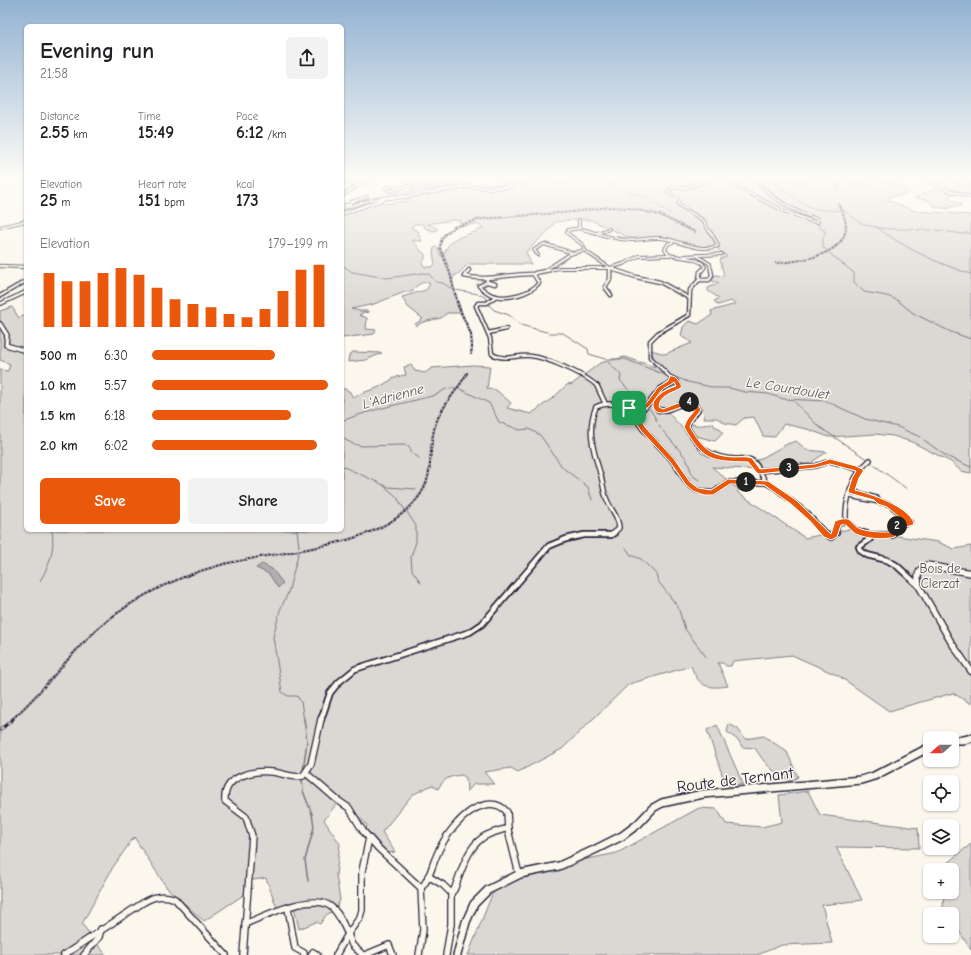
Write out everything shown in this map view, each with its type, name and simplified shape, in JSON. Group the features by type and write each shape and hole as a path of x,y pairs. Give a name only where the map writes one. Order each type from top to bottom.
{"main road":[{"path":"0,266 24,267"},
{"path":"0,324 7,335 6,345 24,350"},
{"path":"971,573 937,566 923,566 919,570 917,576 920,586 951,642 971,671"},
{"path":"959,740 971,738"},
{"name":"Route de Ternant","path":"457,955 466,922 474,904 488,890 520,874 559,866 622,836 638,824 653,808 662,803 702,794 861,780 874,776 923,751"}],"street":[{"path":"0,227 15,224"},
{"path":"578,228 579,224"},
{"path":"689,298 660,282 636,277 610,268 585,250 583,245 567,233 568,230 578,228 597,233 607,238 631,240 647,238 667,239 673,242 703,248 718,247 716,238 706,228 705,224"},
{"path":"597,233 609,228"},
{"path":"669,255 665,249 668,244 673,242"},
{"path":"538,255 534,250 544,244 573,253"},
{"path":"544,271 573,253 585,250"},
{"path":"681,257 722,254"},
{"path":"534,274 539,283 538,285 532,290 513,295 494,296 479,286 487,281 527,273 534,274 559,268 610,268 639,256 669,255 695,260 704,265 704,268 700,272 699,280 691,288 689,298 690,313 684,320 654,336 650,341 650,357 677,382 679,387 660,396 655,404 658,410 663,412 688,402 695,404 698,410 689,421 687,427 702,450 710,455 737,460 750,459 766,483"},
{"path":"696,255 710,264 712,272 712,276 709,280 699,280"},
{"path":"610,268 610,279 605,287 611,295"},
{"path":"469,270 464,276 495,284"},
{"path":"0,296 17,285 24,283"},
{"path":"0,304 24,293"},
{"path":"494,296 487,303 480,303 476,305 476,309 491,340 490,352 493,356 504,358 530,356 550,363 593,382 601,392 605,403"},
{"path":"13,297 16,302"},
{"path":"488,333 506,329"},
{"path":"243,955 252,836 246,817 228,804 224,797 224,792 230,782 242,776 269,772 297,777 306,773 311,764 316,737 326,702 334,687 347,675 364,665 470,632 482,624 549,546 576,537 591,535 606,536 616,532 619,528 619,521 607,500 591,436 595,410 599,405 605,403 642,409 647,406 660,389 671,382 672,378"},
{"path":"629,408 643,429 672,460 688,484 696,490 713,493 728,482 766,483 775,488 807,513 828,536 835,535 838,524 846,521"},
{"path":"759,471 815,466 830,461 860,470"},
{"path":"851,493 891,505 910,522 896,526 892,535 871,535 857,531 846,521 846,503 860,470 869,461"},
{"path":"871,535 869,539 860,545 859,547 862,552 868,556 890,561 920,586"},
{"path":"306,773 336,799 349,808 369,838 421,888 424,926 423,940 419,955"},
{"path":"421,888 425,883 439,851 469,812 491,803 497,803 503,806 507,811 509,816 508,828 520,874"},
{"path":"446,955 451,922 451,893 454,890 470,854 482,838 508,828"},
{"path":"336,955 360,917 362,910 362,871 369,838"},
{"path":"428,876 443,885 451,893"},
{"path":"64,955 101,929 151,898 164,895 175,899 226,955"},
{"path":"245,924 288,908 318,901 330,905 336,912 352,945 364,955 373,954 381,947 389,946 393,955"},
{"path":"288,908 295,948 304,953 304,955"},
{"path":"84,955 99,937 101,929"},
{"path":"311,955 313,952 317,955"}],"green space":[{"path":"344,224 430,224 427,224 437,228 437,230 433,231 425,228 423,224 415,224 411,227 419,232 418,234 422,241 411,240 425,254 425,259 422,263 425,267 432,267 435,264 433,253 434,248 437,246 440,255 444,254 453,240 483,228 477,224 461,226 461,224 554,224 526,252 531,264 468,264 454,276 452,282 462,313 447,313 441,318 423,322 416,326 415,324 423,319 407,306 402,297 426,290 430,284 428,282 418,285 411,292 405,292 374,304 351,309 368,311 368,313 364,312 359,315 367,318 366,329 376,330 374,334 344,338"},
{"name":"Bois de Clerzat","path":"599,224 971,224 971,473 961,471 951,462 912,442 893,436 875,434 829,437 807,429 784,424 774,437 763,436 754,417 744,418 736,425 725,423 717,418 704,418 703,408 693,400 676,404 665,409 692,439 701,453 716,459 749,463 796,441 807,450 827,452 813,461 810,466 800,463 761,470 712,467 739,490 737,492 805,538 850,529 938,542 954,549 971,546 971,704 953,693 889,711 839,676 792,655 733,661 731,666 718,663 728,686 721,687 709,687 705,685 697,678 691,666 629,684 562,749 518,772 511,768 484,772 494,784 474,784 467,792 466,778 462,775 458,775 445,780 438,789 432,785 412,795 382,832 395,852 388,853 366,829 367,825 341,798 324,820 340,844 336,875 340,900 336,909 326,915 320,924 316,922 299,929 293,902 277,908 266,878 247,881 245,894 204,921 167,888 134,837 113,867 82,924 106,955 0,955 0,370 8,371 10,364 0,360 0,311 12,307 19,318 24,316 24,532 344,532 344,389 350,392 353,398 377,388 394,378 406,375 404,367 411,365 415,371 425,373 432,368 473,365 490,366 487,389 496,390 511,403 507,408 531,414 554,397 568,384 571,385 600,363 625,357 655,367 652,363 655,362 651,350 665,354 692,343 681,336 683,327 689,321 698,324 712,315 711,311 736,304 731,301 718,305 714,301 719,298 708,291 708,288 719,283 712,281 715,275 724,276 720,259 727,256 714,246 702,247 664,237 634,240"},
{"path":"353,352 382,353 366,360 348,362 349,355"},
{"path":"690,423 704,425 713,423 714,426 719,428 723,433 715,441 696,436 689,426"},
{"path":"729,724 738,729 745,739 764,736 787,752 798,777 791,781 770,768 755,748 742,747 739,741 727,732"},
{"path":"717,725 743,784 726,786 707,730"},
{"path":"808,791 820,815 918,828 919,848 836,847 862,900 822,905 832,943 782,945 757,955 468,955 499,877 617,853 699,808 717,809 726,824 762,827 782,822 779,795"},
{"path":"971,844 971,950 959,931 959,907 943,906 944,899 959,899 959,863 947,863"}],"shaded area":[{"path":"262,564 272,569 283,583 278,588 269,574 256,568"}],"waterway":[{"path":"818,224 819,227 824,230 825,234 823,237 823,247 828,252"},
{"path":"863,224 876,227"},
{"path":"876,227 889,229 914,229"},
{"path":"876,227 897,241 921,254 945,265 971,274"},
{"path":"917,230 932,230"},
{"path":"936,230 944,231"},
{"path":"947,232 964,234"},
{"path":"965,233 971,233"},
{"path":"829,253 854,273 854,282 864,292 887,296 897,300 913,313 951,332 971,339"},
{"name":"Le Courdoulet","path":"344,266 352,272 387,278 423,273 429,274 436,282 443,283 453,290"},
{"name":"Le Courdoulet","path":"456,290 478,294 485,297 487,301"},
{"name":"Le Courdoulet","path":"488,304 494,310 509,315 521,325 550,333 563,333 588,349 589,354 605,359"},
{"name":"Le Courdoulet","path":"605,359 625,359 668,376"},
{"path":"605,359 621,375 620,380 631,393"},
{"name":"Le Courdoulet","path":"673,376 688,382 716,388 729,388 745,392 768,394 784,399 826,401 865,419 898,427 920,437"},
{"name":"L'Adrienne","path":"344,420 375,410 432,396 446,389 458,388"},
{"path":"460,389 489,403 499,422 520,430 529,429 540,435 563,468 588,487 592,500"},
{"path":"793,400 818,426 868,460"},
{"path":"650,409 657,421"},
{"path":"663,431 686,458 693,476 699,480"},
{"path":"344,439 353,444 362,446 409,446 412,453 419,458"},
{"name":"Le Courdoulet","path":"924,440 946,456 971,467"},
{"path":"870,462 907,489"},
{"path":"344,467 388,487 416,489"},
{"path":"383,485 396,496 405,510"},
{"path":"407,512 416,526 416,542 411,556 412,570 421,583"},
{"path":"40,581 47,569 51,557 53,544 52,532"},
{"path":"297,532 299,547"},
{"path":"626,548 631,555 641,559 656,574 658,581 678,607 685,629 707,658"},
{"path":"299,551 288,593 280,610 273,637 282,692 288,696 297,696 301,702 304,720"},
{"path":"303,771 307,741 304,719"},
{"path":"302,779 303,791 312,814 314,827 305,860 308,881"}],"railway":[{"path":"466,224 454,227 444,235 440,248 450,273 458,306 471,334 471,354"},
{"path":"678,224 695,232"},
{"path":"776,263 790,262 818,256 831,250 840,242 845,232 845,224"},
{"path":"11,720 30,702 98,628 114,615 148,593 185,576 224,564 328,545 354,538 379,528 400,516 417,499 423,490 429,471 433,433 436,423 442,410 467,373"},
{"path":"0,730 13,719"}],"route":[{"path":"672,378 677,382 679,387 662,394 655,404 656,407 658,410 663,412 688,402 695,404 698,408 697,413 690,419 687,427 688,431 704,452 710,455 737,460 750,459 754,462 759,471 787,469 799,466 815,466 830,461 854,467 860,470 852,491 876,498 880,502 889,504 910,521 910,523 894,527 894,533 892,535 871,535 854,529 849,522 843,521 837,525 835,535 831,537 826,535 807,513 775,488 766,483 728,482 713,493 696,490 688,484 672,460 643,429 629,408 645,408 660,389 671,382 672,378"}]}
